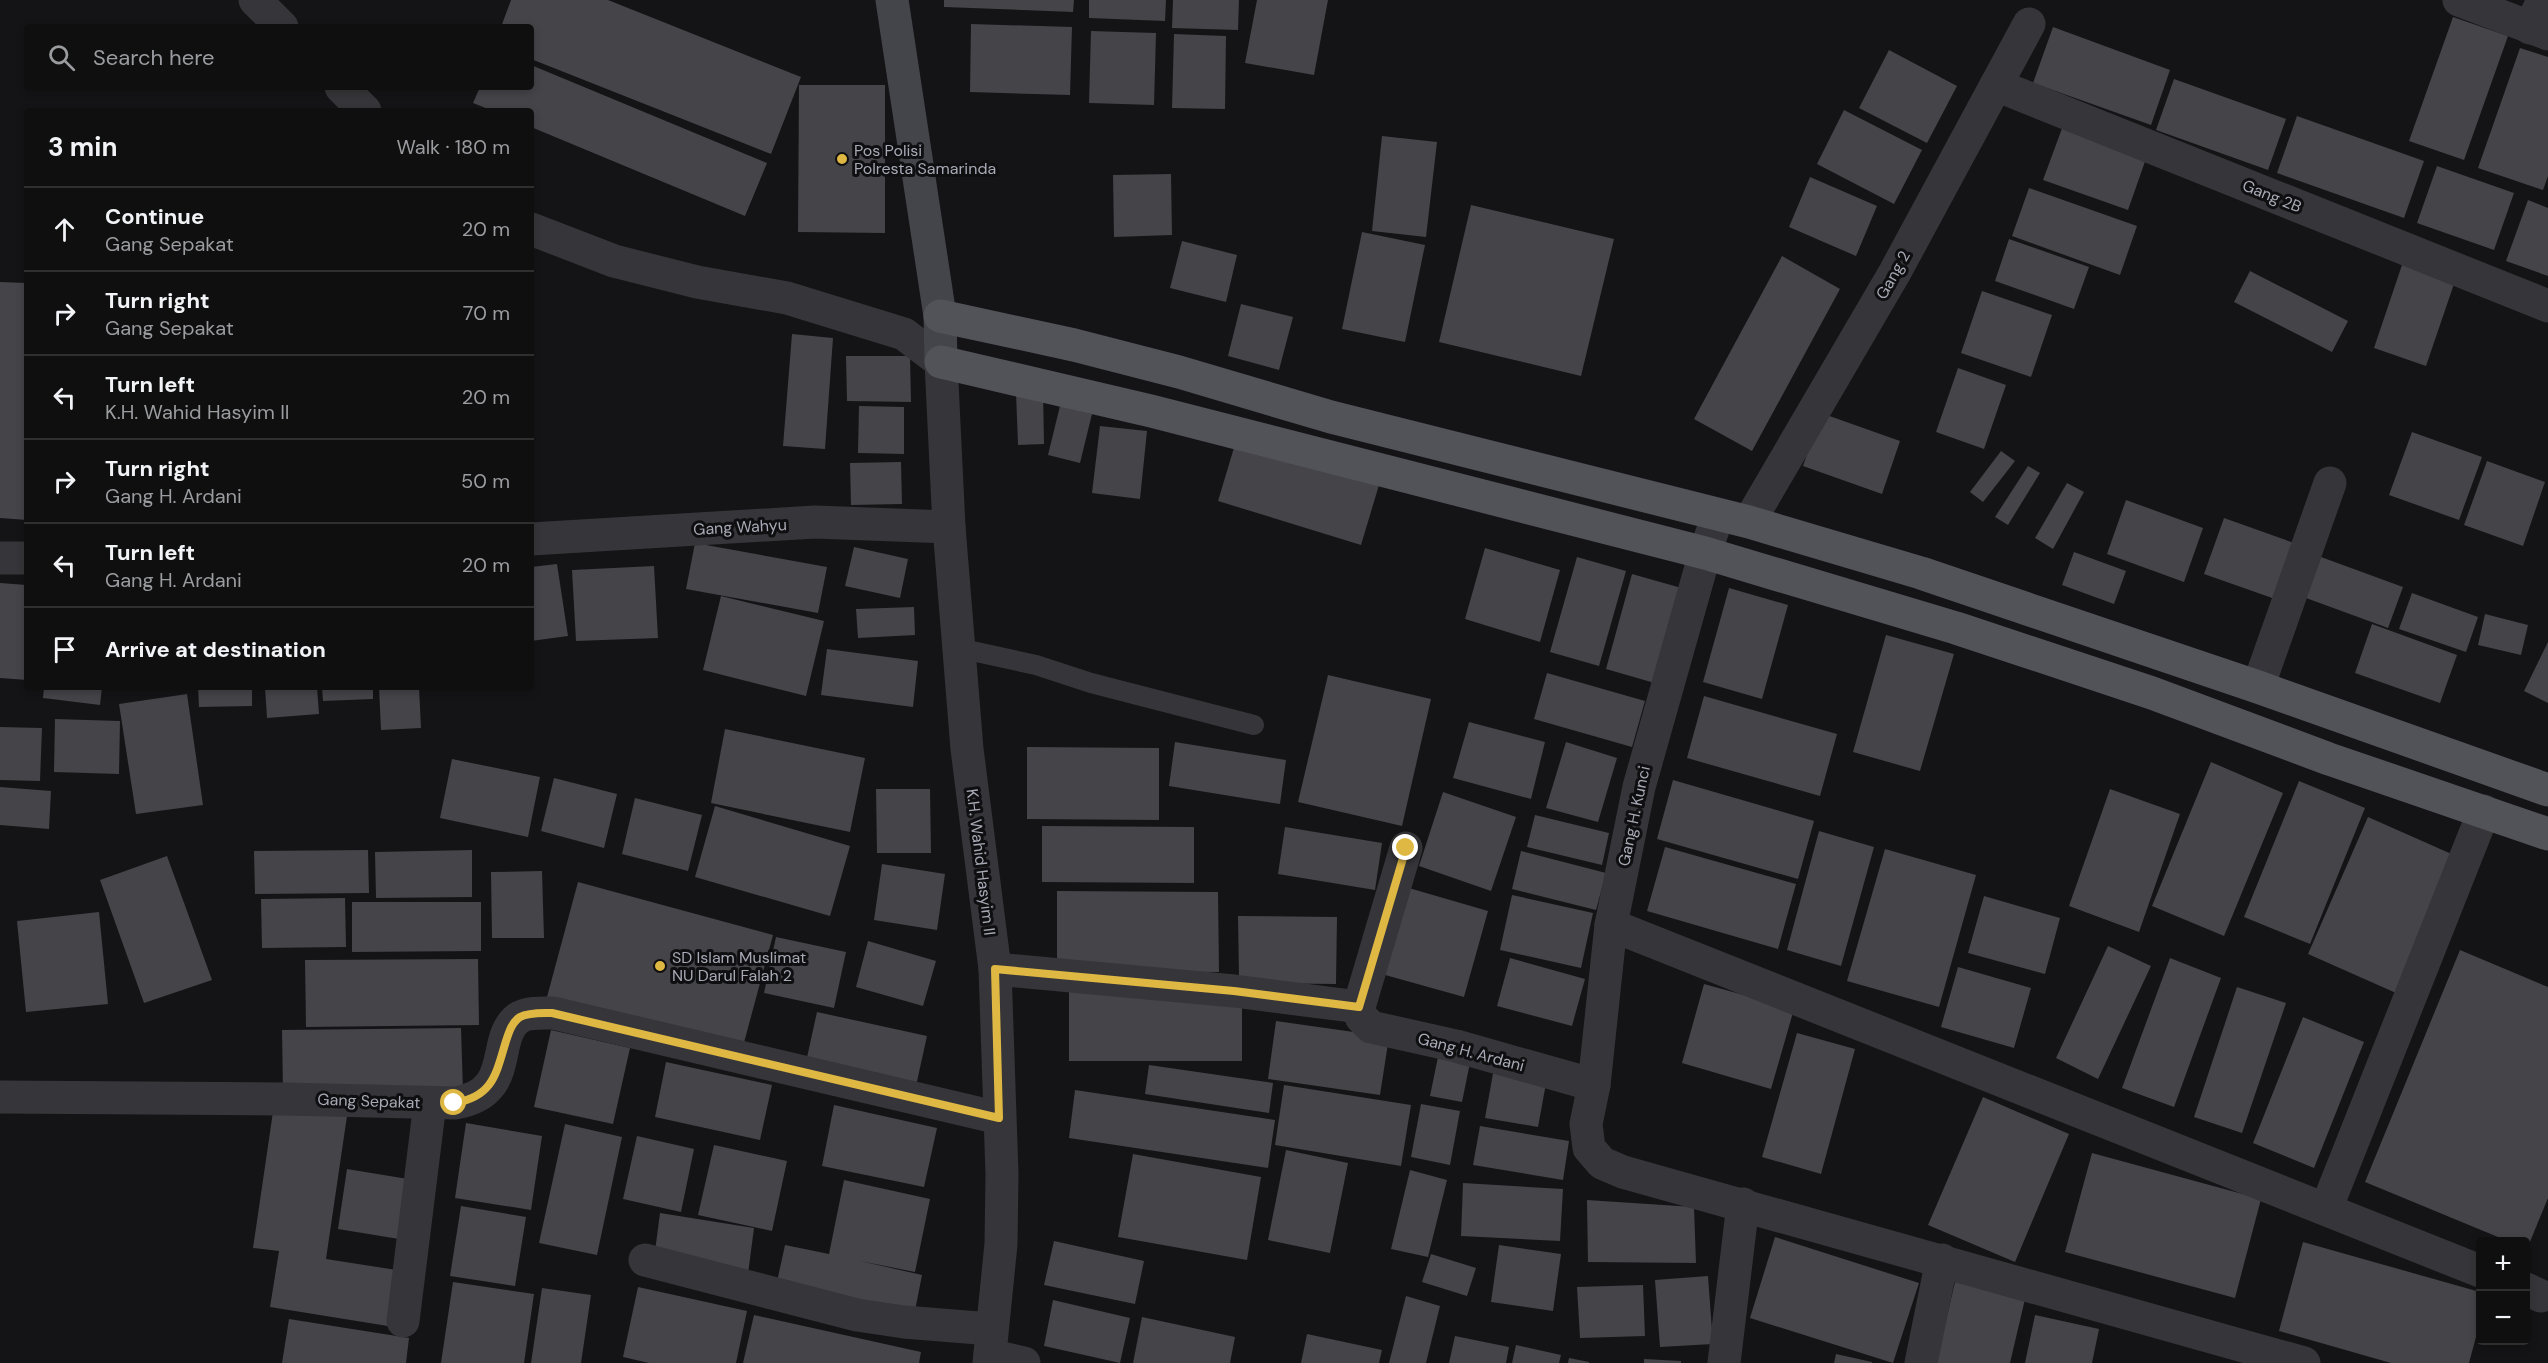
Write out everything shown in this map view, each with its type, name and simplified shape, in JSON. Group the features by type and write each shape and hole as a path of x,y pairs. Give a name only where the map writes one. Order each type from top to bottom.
{"main road":[{"path":"892,0 940,316 941,362 1151,411 1705,553 1956,628 2152,693 2329,759 2548,834"},
{"path":"940,316 1137,361 1331,417 1734,519 1921,573 2258,687 2548,790"}],"street":[{"path":"255,0 279,24"},
{"path":"2459,0 2540,21"},
{"name":"Gang 2","path":"1734,519 1895,272 2029,24"},
{"name":"Gang 2B","path":"1996,85 2548,306"},
{"path":"344,90 362,108"},
{"path":"534,230 614,261 697,282 787,298 904,334 941,362"},
{"path":"904,334 940,316"},
{"name":"K.H. Wahid Hasyim II","path":"941,362 949,527 958,648 967,749 995,969 1002,1174 1001,1244 990,1349"},
{"path":"2258,687 2330,483"},
{"name":"Gang H. Kunci","path":"1734,519 1705,553 1639,787 1611,925 1593,1085 1586,1124 1589,1148 1602,1163 1623,1172 1743,1204"},
{"name":"Gang Wahyu","path":"534,539 815,522 949,527"},
{"path":"0,558 24,558"},
{"path":"2326,1209 2484,812"},
{"path":"995,969 1234,991 1359,1007 1406,848"},
{"path":"1611,925 2476,1269"},
{"name":"Gang H. Ardani","path":"1359,1007 1361,1017 1371,1027 1456,1046 1593,1085"},
{"name":"Gang Sepakat","path":"0,1097 285,1099 430,1103 467,1101 481,1095 490,1086 510,1028 520,1017 552,1013 999,1118"},
{"path":"403,1321 430,1103"},
{"path":"1725,1363 1743,1204 2304,1363"},
{"path":"645,1260 857,1315 904,1322 990,1349 1024,1363"},
{"path":"1921,1363 1942,1260"}],"lane":[{"path":"958,648 1036,665 1091,683 1254,725"}],"building":[{"path":"511,0 608,0 801,77 771,154 534,60 534,24 502,24"},
{"path":"944,0 1074,0 1073,12 944,7"},
{"path":"1089,0 1166,0 1165,21 1089,18"},
{"path":"1173,0 1239,0 1238,30 1172,28"},
{"path":"1257,0 1328,0 1314,75 1245,63"},
{"path":"2453,17 2508,36 2464,160 2409,141"},
{"path":"971,24 1072,27 1070,95 970,92"},
{"path":"2053,27 2170,70 2151,125 2033,83"},
{"path":"1091,31 1156,33 1154,105 1089,103"},
{"path":"1174,34 1226,36 1225,109 1172,108"},
{"path":"2520,48 2548,57 2548,176 2543,190 2478,168"},
{"path":"1889,50 1957,86 1927,143 1859,108"},
{"path":"534,66 767,163 745,216 534,128 534,108 486,108 473,103 479,90 534,90"},
{"path":"2174,79 2286,119 2268,170 2156,130"},
{"name":"Pos Polisi Polresta Samarinda","path":"799,85 885,85 885,233 798,232"},
{"path":"1844,110 1922,150 1894,204 1817,164"},
{"path":"2297,116 2424,161 2404,218 2277,173"},
{"path":"2064,123 2148,153 2128,210 2043,180"},
{"path":"1382,136 1437,142 1426,237 1372,231"},
{"path":"2437,166 2514,193 2494,250 2417,223"},
{"path":"1171,174 1172,235 1114,237 1113,175"},
{"path":"1810,177 1877,206 1856,256 1789,227"},
{"path":"2029,188 2137,226 2120,275 2012,236"},
{"path":"2528,200 2548,208 2548,276 2506,261"},
{"path":"1471,205 1614,239 1581,376 1439,342"},
{"path":"1362,232 1425,245 1405,342 1342,329"},
{"path":"2009,239 2089,267 2074,309 1995,281"},
{"path":"1182,241 1237,255 1226,302 1170,288"},
{"path":"1782,256 1840,289 1752,451 1694,419"},
{"path":"2404,259 2456,278 2426,366 2374,348"},
{"path":"2250,271 2348,321 2332,352 2234,302"},
{"path":"0,282 24,283 24,520 0,518"},
{"path":"1982,291 2052,315 2031,377 1961,353"},
{"path":"1241,304 1293,317 1279,370 1228,356"},
{"path":"792,334 833,338 825,449 783,446"},
{"path":"846,356 910,356 911,402 847,401"},
{"path":"1958,368 2006,385 1984,449 1936,432"},
{"path":"1043,391 1044,444 1018,445 1016,392"},
{"path":"859,406 904,407 904,454 858,453"},
{"path":"1060,406 1092,414 1080,463 1048,455"},
{"path":"1821,413 1900,441 1882,494 1803,466"},
{"path":"1100,426 1147,431 1140,499 1092,493"},
{"path":"2412,432 2482,457 2459,520 2389,495"},
{"path":"1236,441 1379,485 1361,545 1218,501"},
{"path":"2001,451 2015,461 1983,502 1970,492"},
{"path":"2487,461 2545,482 2523,546 2464,525"},
{"path":"901,462 902,504 851,505 850,463"},
{"path":"2028,466 2040,473 2008,525 1995,517"},
{"path":"2067,483 2084,492 2053,549 2035,538"},
{"path":"2126,500 2203,528 2184,582 2107,554"},
{"path":"2224,518 2294,543 2275,599 2204,574"},
{"path":"695,543 827,567 818,613 686,589"},
{"path":"854,547 908,559 900,598 845,586"},
{"path":"1485,548 1560,570 1540,642 1465,619"},
{"path":"2074,552 2126,571 2114,604 2062,585"},
{"path":"1577,557 1626,571 1599,666 1550,652"},
{"path":"2321,557 2403,587 2388,628 2306,598"},
{"path":"557,564 568,636 534,641 534,567"},
{"path":"654,566 658,638 576,641 572,570"},
{"path":"1632,574 1685,589 1658,684 1606,669"},
{"path":"0,583 24,585 24,680 0,678"},
{"path":"1729,588 1788,605 1762,699 1703,682"},
{"path":"2412,593 2478,617 2466,652 2399,629"},
{"path":"721,596 824,621 806,696 703,670"},
{"path":"914,607 915,635 858,638 856,609"},
{"path":"2485,614 2528,625 2521,655 2478,645"},
{"path":"2372,624 2457,655 2440,703 2355,673"},
{"path":"1886,635 1954,654 1920,771 1853,752"},
{"path":"2548,642 2548,703 2524,691"},
{"path":"827,649 918,661 913,707 821,695"},
{"path":"1547,673 1645,701 1632,747 1534,719"},
{"path":"1328,675 1431,699 1402,826 1298,802"},
{"path":"44,690 102,690 100,705 43,698"},
{"path":"198,690 252,690 252,706 199,707"},
{"path":"265,690 317,690 319,714 267,718"},
{"path":"322,690 373,690 373,699 323,701"},
{"path":"379,690 419,690 421,728 381,730"},
{"path":"187,694 203,805 136,814 119,704"},
{"path":"1704,696 1837,734 1820,796 1687,758"},
{"path":"55,719 120,721 119,774 54,772"},
{"path":"1469,722 1545,742 1531,799 1453,778"},
{"path":"0,727 42,728 40,781 0,780"},
{"path":"725,729 865,758 850,832 711,803"},
{"path":"1175,742 1286,760 1280,804 1169,786"},
{"path":"1566,742 1617,758 1598,822 1546,808"},
{"path":"1027,747 1159,748 1159,820 1027,819"},
{"path":"452,759 540,777 528,837 440,818"},
{"path":"2211,762 2283,793 2224,936 2152,906"},
{"path":"554,778 617,794 604,848 541,831"},
{"path":"1673,780 1814,821 1798,879 1657,839"},
{"path":"2299,781 2365,808 2310,944 2244,917"},
{"path":"0,787 51,791 49,829 0,825"},
{"path":"876,789 930,789 931,853 877,853"},
{"path":"2110,789 2180,814 2139,932 2069,906"},
{"path":"1443,792 1516,817 1491,891 1419,866"},
{"path":"635,798 702,815 688,871 622,854"},
{"path":"715,806 850,846 830,916 695,877"},
{"path":"1535,815 1609,833 1602,865 1527,847"},
{"path":"2368,817 2456,856 2396,993 2308,954"},
{"path":"1042,826 1194,827 1194,883 1042,882"},
{"path":"1285,827 1382,843 1375,890 1278,874"},
{"path":"1819,831 1874,847 1841,966 1787,950"},
{"path":"1665,847 1796,884 1778,949 1647,911"},
{"path":"1885,849 1976,875 1939,1007 1847,981"},
{"path":"368,850 369,893 255,894 254,851"},
{"path":"472,850 472,897 376,898 375,852"},
{"path":"1521,851 1606,873 1596,910 1512,889"},
{"path":"167,856 212,980 144,1003 100,880"},
{"path":"882,864 945,874 937,930 874,920"},
{"path":"542,871 544,938 492,938 491,872"},
{"name":"SD Islam Muslimat NU Darul Falah 2","path":"578,882 773,935 742,1050 547,997"},
{"path":"1402,886 1488,911 1464,997 1378,973"},
{"path":"1057,891 1218,892 1219,972 1057,971"},
{"path":"1512,895 1593,913 1581,968 1500,950"},
{"path":"1984,896 2060,918 2045,974 1968,953"},
{"path":"345,898 346,947 262,948 261,899"},
{"path":"352,902 481,902 481,951 352,952"},
{"path":"99,912 108,1004 26,1012 17,921"},
{"path":"1238,916 1337,917 1336,984 1242,983 1242,1061 1069,1061 1069,978 1239,978"},
{"path":"776,937 846,952 834,1008 764,993"},
{"path":"868,941 936,961 923,1006 856,987"},
{"path":"2108,946 2151,966 2098,1079 2056,1058"},
{"path":"2460,950 2548,987 2548,1198 2530,1242 2530,1237 2498,1237 2365,1182"},
{"path":"1510,958 1585,979 1572,1026 1497,1006"},
{"path":"2170,958 2221,978 2174,1107 2122,1088"},
{"path":"478,959 479,1025 306,1027 305,960"},
{"path":"1958,967 2031,988 2014,1048 1941,1027"},
{"path":"1704,984 1794,1009 1771,1089 1682,1063"},
{"path":"2237,987 2286,1003 2242,1133 2194,1117"},
{"path":"817,1012 927,1036 916,1086 806,1062"},
{"path":"2303,1017 2364,1042 2314,1168 2253,1143"},
{"path":"1276,1021 1389,1037 1380,1095 1268,1079"},
{"path":"461,1028 463,1091 283,1092 282,1030"},
{"path":"551,1030 630,1048 613,1124 534,1107"},
{"path":"1797,1033 1855,1049 1821,1174 1762,1157"},
{"path":"1440,1047 1472,1053 1462,1102 1430,1096"},
{"path":"666,1062 772,1085 760,1140 655,1117"},
{"path":"1149,1065 1273,1083 1269,1113 1145,1094"},
{"path":"1494,1068 1547,1078 1538,1127 1485,1118"},
{"path":"1284,1085 1411,1105 1401,1166 1275,1145"},
{"path":"1075,1090 1275,1120 1268,1168 1069,1138"},
{"path":"1983,1097 2069,1134 2015,1262 1928,1225"},
{"path":"1421,1104 1460,1111 1450,1165 1411,1157"},
{"path":"274,1105 347,1116 326,1259 403,1271 394,1327 270,1307 279,1251 253,1248"},
{"path":"834,1105 937,1128 924,1187 822,1166"},
{"path":"466,1123 542,1136 531,1210 455,1198"},
{"path":"565,1124 622,1137 597,1255 539,1243"},
{"path":"1480,1126 1569,1141 1563,1180 1473,1165"},
{"path":"637,1136 694,1149 681,1212 623,1199"},
{"path":"714,1145 787,1161 772,1231 698,1215"},
{"path":"1286,1150 1348,1163 1330,1253 1268,1240"},
{"path":"2092,1153 2261,1199 2235,1298 2065,1252"},
{"path":"1133,1154 1261,1177 1247,1260 1118,1237"},
{"path":"347,1169 414,1180 405,1240 338,1229"},
{"path":"1410,1170 1447,1180 1428,1257 1391,1249"},
{"path":"844,1180 930,1199 915,1272 860,1261 922,1275 913,1321 775,1291 785,1245 829,1254"},
{"path":"1463,1183 1563,1189 1560,1241 1461,1236"},
{"path":"1587,1200 1694,1207 1696,1263 1588,1262"},
{"path":"461,1206 526,1217 515,1286 450,1276"},
{"path":"660,1213 754,1228 748,1274 654,1259"},
{"path":"1775,1237 1919,1283 1893,1363 1750,1318"},
{"path":"1054,1241 1144,1261 1135,1304 1044,1285"},
{"path":"2303,1242 2476,1291 2476,1337 2469,1363 2391,1363 2279,1331"},
{"path":"1499,1245 1561,1254 1553,1311 1491,1302"},
{"path":"1431,1254 1476,1268 1467,1296 1422,1282"},
{"path":"1708,1276 1713,1344 1660,1347 1655,1280"},
{"path":"453,1282 534,1294 524,1363 441,1363"},
{"path":"1955,1282 2025,1299 2010,1363 1936,1363"},
{"path":"1643,1285 1645,1336 1580,1338 1577,1287"},
{"path":"638,1287 747,1311 736,1363 649,1363 623,1357"},
{"path":"542,1288 591,1295 581,1363 531,1363"},
{"path":"1406,1296 1440,1306 1426,1363 1389,1363"},
{"path":"1053,1300 1130,1318 1120,1363 1044,1346"},
{"path":"754,1315 921,1352 919,1363 743,1363"},
{"path":"2035,1315 2099,1329 2092,1363 2025,1363"},
{"path":"1142,1317 1235,1337 1230,1363 1133,1363"},
{"path":"289,1319 409,1338 406,1363 282,1363"},
{"path":"1307,1334 1382,1350 1379,1363 1301,1363"},
{"path":"1455,1336 1509,1347 1506,1363 1449,1363"},
{"path":"1516,1345 1561,1355 1559,1363 1512,1363"},
{"path":"1836,1354 1872,1362 1872,1363 1834,1363"},
{"path":"1569,1358 1589,1362 1589,1363 1568,1363"},
{"path":"1644,1359 1681,1361 1681,1363 1644,1363"}],"place":[{"name":"Pos Polisi Polresta Samarinda","path":"842,159"},
{"name":"SD Islam Muslimat NU Darul Falah 2","path":"660,966"}],"route":[{"path":"454,1103 481,1095 490,1086 510,1028 520,1017 552,1013 999,1118 995,969 1234,991 1359,1007 1406,848"}]}
